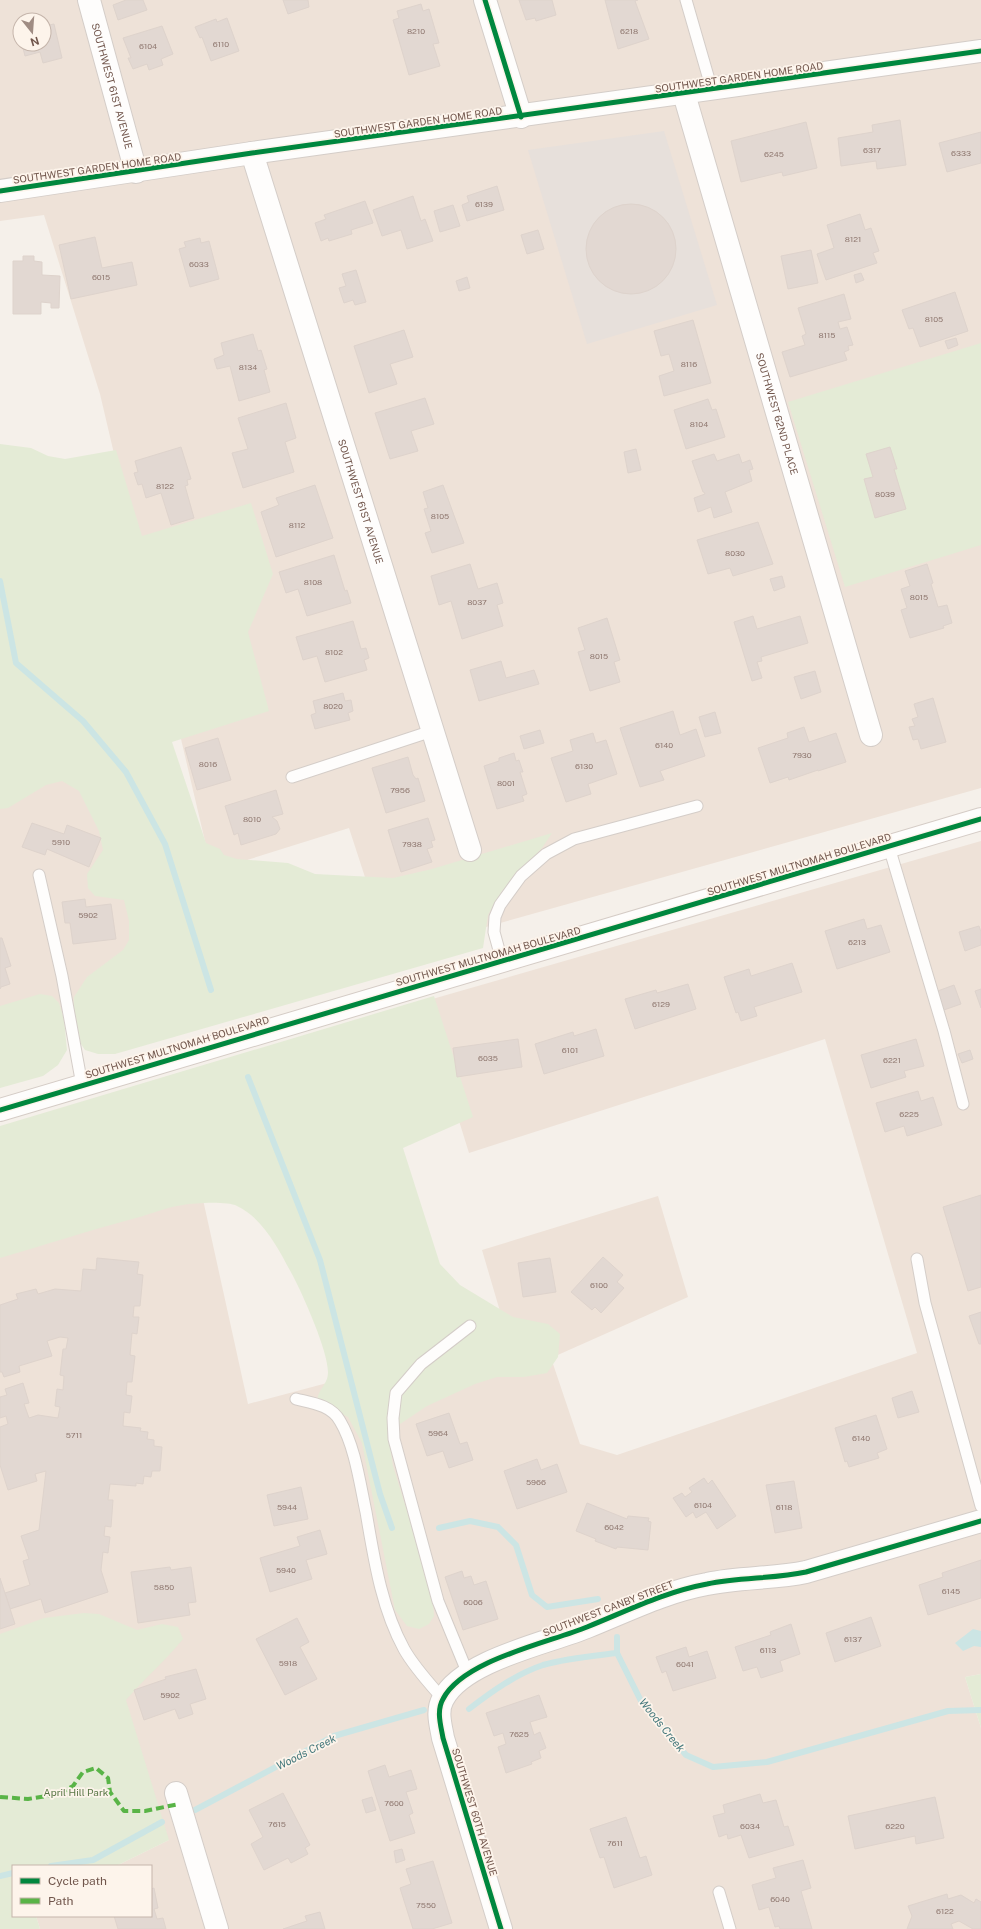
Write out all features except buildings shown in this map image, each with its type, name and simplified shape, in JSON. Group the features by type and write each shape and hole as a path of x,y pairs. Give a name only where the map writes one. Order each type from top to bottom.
{"street":[{"name":"SOUTHWEST 61ST AVENUE","path":"89,0 136,172"},
{"path":"485,0 521,117"},
{"name":"SOUTHWEST GARDEN HOME ROAD","path":"0,191 136,172 252,153 521,117 981,51"},
{"name":"SOUTHWEST 62ND PLACE","path":"684,94 871,735"},
{"name":"SOUTHWEST 61ST AVENUE","path":"252,153 470,850"},
{"name":"SOUTHWEST MULTNOMAH BOULEVARD","path":"0,1110 981,819"},
{"name":"SOUTHWEST CANBY STREET","path":"443,1699 455,1684 468,1674 516,1651 581,1629 656,1598 684,1589 726,1581 788,1576 806,1572 981,1521"},
{"name":"SOUTHWEST 60TH AVENUE","path":"443,1699 440,1720 443,1738 501,1929"},
{"path":"176,1793 217,1929"}],"lane":[{"path":"686,0 712,90"},
{"path":"292,777 432,731"},
{"path":"502,961 494,932 495,917 500,905 521,876 546,854 574,840 697,806"},
{"path":"889,847 944,1031 963,1104"},
{"path":"40,875 62,976 82,1085"},
{"path":"917,1259 925,1303 981,1506"},
{"path":"468,1674 438,1601 394,1439 393,1418 396,1393 421,1364 470,1326"},
{"path":"296,1399 322,1406 330,1410 340,1421 358,1470 380,1586 397,1635 416,1668 443,1699"},
{"path":"719,1892 730,1929"}],"shaded area":[{"path":"0,0 981,0 981,788 390,954 349,828 212,871 100,394 44,215 0,221"},
{"path":"664,131 717,305 587,344 528,150"},
{"path":"0,704 100,792 150,984 0,1032"},
{"path":"981,841 981,1674 965,1677 981,1728 981,1929 40,1929 36,1917 152,1917 152,1865 118,1865 169,1840 0,1737 0,1251 202,1195 248,1404 507,1335 482,1250 658,1196 688,1297 551,1358 580,1444 617,1455 917,1353 825,1039 469,1153 422,1002"}],"green space":[{"path":"981,343 981,545 845,587 788,402"},
{"path":"0,444 31,448 48,456 65,459 116,450 142,536 251,503 273,574 248,632 269,711 172,742 206,843 220,849 224,855 237,859 288,863 315,874 393,878 432,869 552,833 542,848 502,891 488,915 483,948 115,1054 98,1054 85,1050 76,1030 73,1009 74,997 87,977 123,950 129,940 129,921 124,900 95,896 88,888 87,874 103,850 99,831 79,791 62,781 46,785 8,808 0,809"},
{"path":"40,994 52,996 59,1003 64,1019 67,1050 58,1065 43,1076 0,1088 0,1006"},
{"path":"434,996 473,1117 403,1148 440,1264 460,1285 513,1317 548,1324 560,1334 558,1357 547,1373 524,1377 497,1377 475,1384 427,1406 388,1432 393,1466 422,1559 433,1602 434,1616 429,1624 419,1629 407,1626 395,1610 362,1443 348,1417 317,1402 319,1393 328,1376 327,1363 320,1337 288,1266 263,1227 247,1212 232,1204 188,1204 102,1227 0,1258 0,1126"},
{"name":"April Hill Park","path":"84,1613 99,1614 137,1630 162,1624 178,1627 183,1639 126,1700 169,1840 118,1865 12,1865 12,1917 36,1917 40,1929 0,1929 0,1634 44,1618"},
{"path":"981,1674 981,1728 965,1677"}],"water":[{"path":"973,1629 981,1631 981,1647 974,1646 963,1651 955,1643"}],"waterway":[{"path":"0,581 16,663 83,721 126,772 165,844 211,990"},
{"path":"248,1077 320,1260 380,1494 392,1528"},
{"path":"439,1528 470,1521 498,1527 516,1545 532,1595 547,1607 598,1599"},
{"path":"617,1637 617,1653"},
{"name":"Woods Creek","path":"469,1709 504,1684 523,1673 543,1665 617,1653 641,1701 686,1755 713,1767 767,1762 948,1711 981,1710"},
{"name":"Woods Creek","path":"195,1810 334,1736 424,1710"},
{"name":"Woods Creek","path":"58,1865 93,1860 162,1822"},
{"name":"Woods Creek","path":"0,1876 12,1873"}],"marked path":[{"path":"0,1797 28,1799 59,1794 73,1786 83,1772 96,1768 108,1778 110,1792 124,1811 145,1811 179,1804"}],"cycle path":[{"path":"485,0 521,117"},
{"path":"0,191 252,153 981,51"},
{"path":"0,1110 981,819"},
{"path":"501,1929 443,1738 440,1708 443,1699 453,1685 487,1663 508,1654 587,1627 646,1602 691,1587 732,1580 781,1576 806,1572 981,1521"}]}
